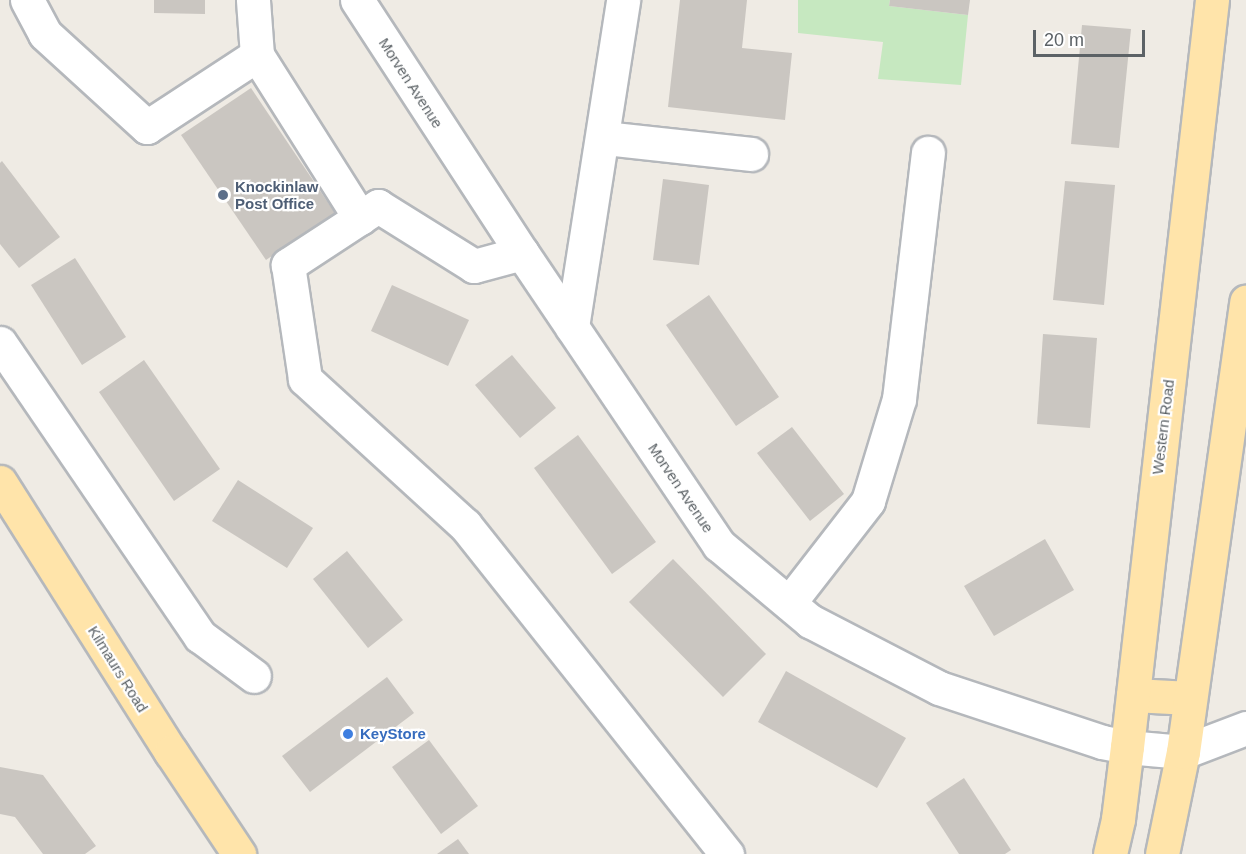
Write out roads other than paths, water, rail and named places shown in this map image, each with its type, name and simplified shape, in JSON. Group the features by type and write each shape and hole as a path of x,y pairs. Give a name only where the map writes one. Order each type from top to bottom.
{"main road":[{"name":"Western Road","path":"1110,854 1118,819 1127,747 1212,0"},
{"path":"1162,854 1183,752 1246,301"},
{"name":"Kilmaurs Road","path":"0,482 171,752 239,854"},
{"path":"1132,695 1190,698"}],"street":[{"path":"27,0 45,34 147,127 256,55"},
{"path":"253,0 256,55 360,218"},
{"name":"Morven Avenue","path":"357,0 522,253 719,545 810,621 939,688 1127,747 1183,752"},
{"path":"572,327 604,138 623,0"},
{"path":"604,138 751,154"},
{"path":"789,603 868,501 899,399 928,153"},
{"path":"522,253 474,266 378,206 288,265 305,379 465,525 727,854"},
{"path":"0,343 200,636 254,676"},
{"path":"1183,752 1246,728"}],"place":[{"name":"Knockinlaw Post Office","path":"223,195"},
{"name":"KeyStore","path":"348,734"}]}
